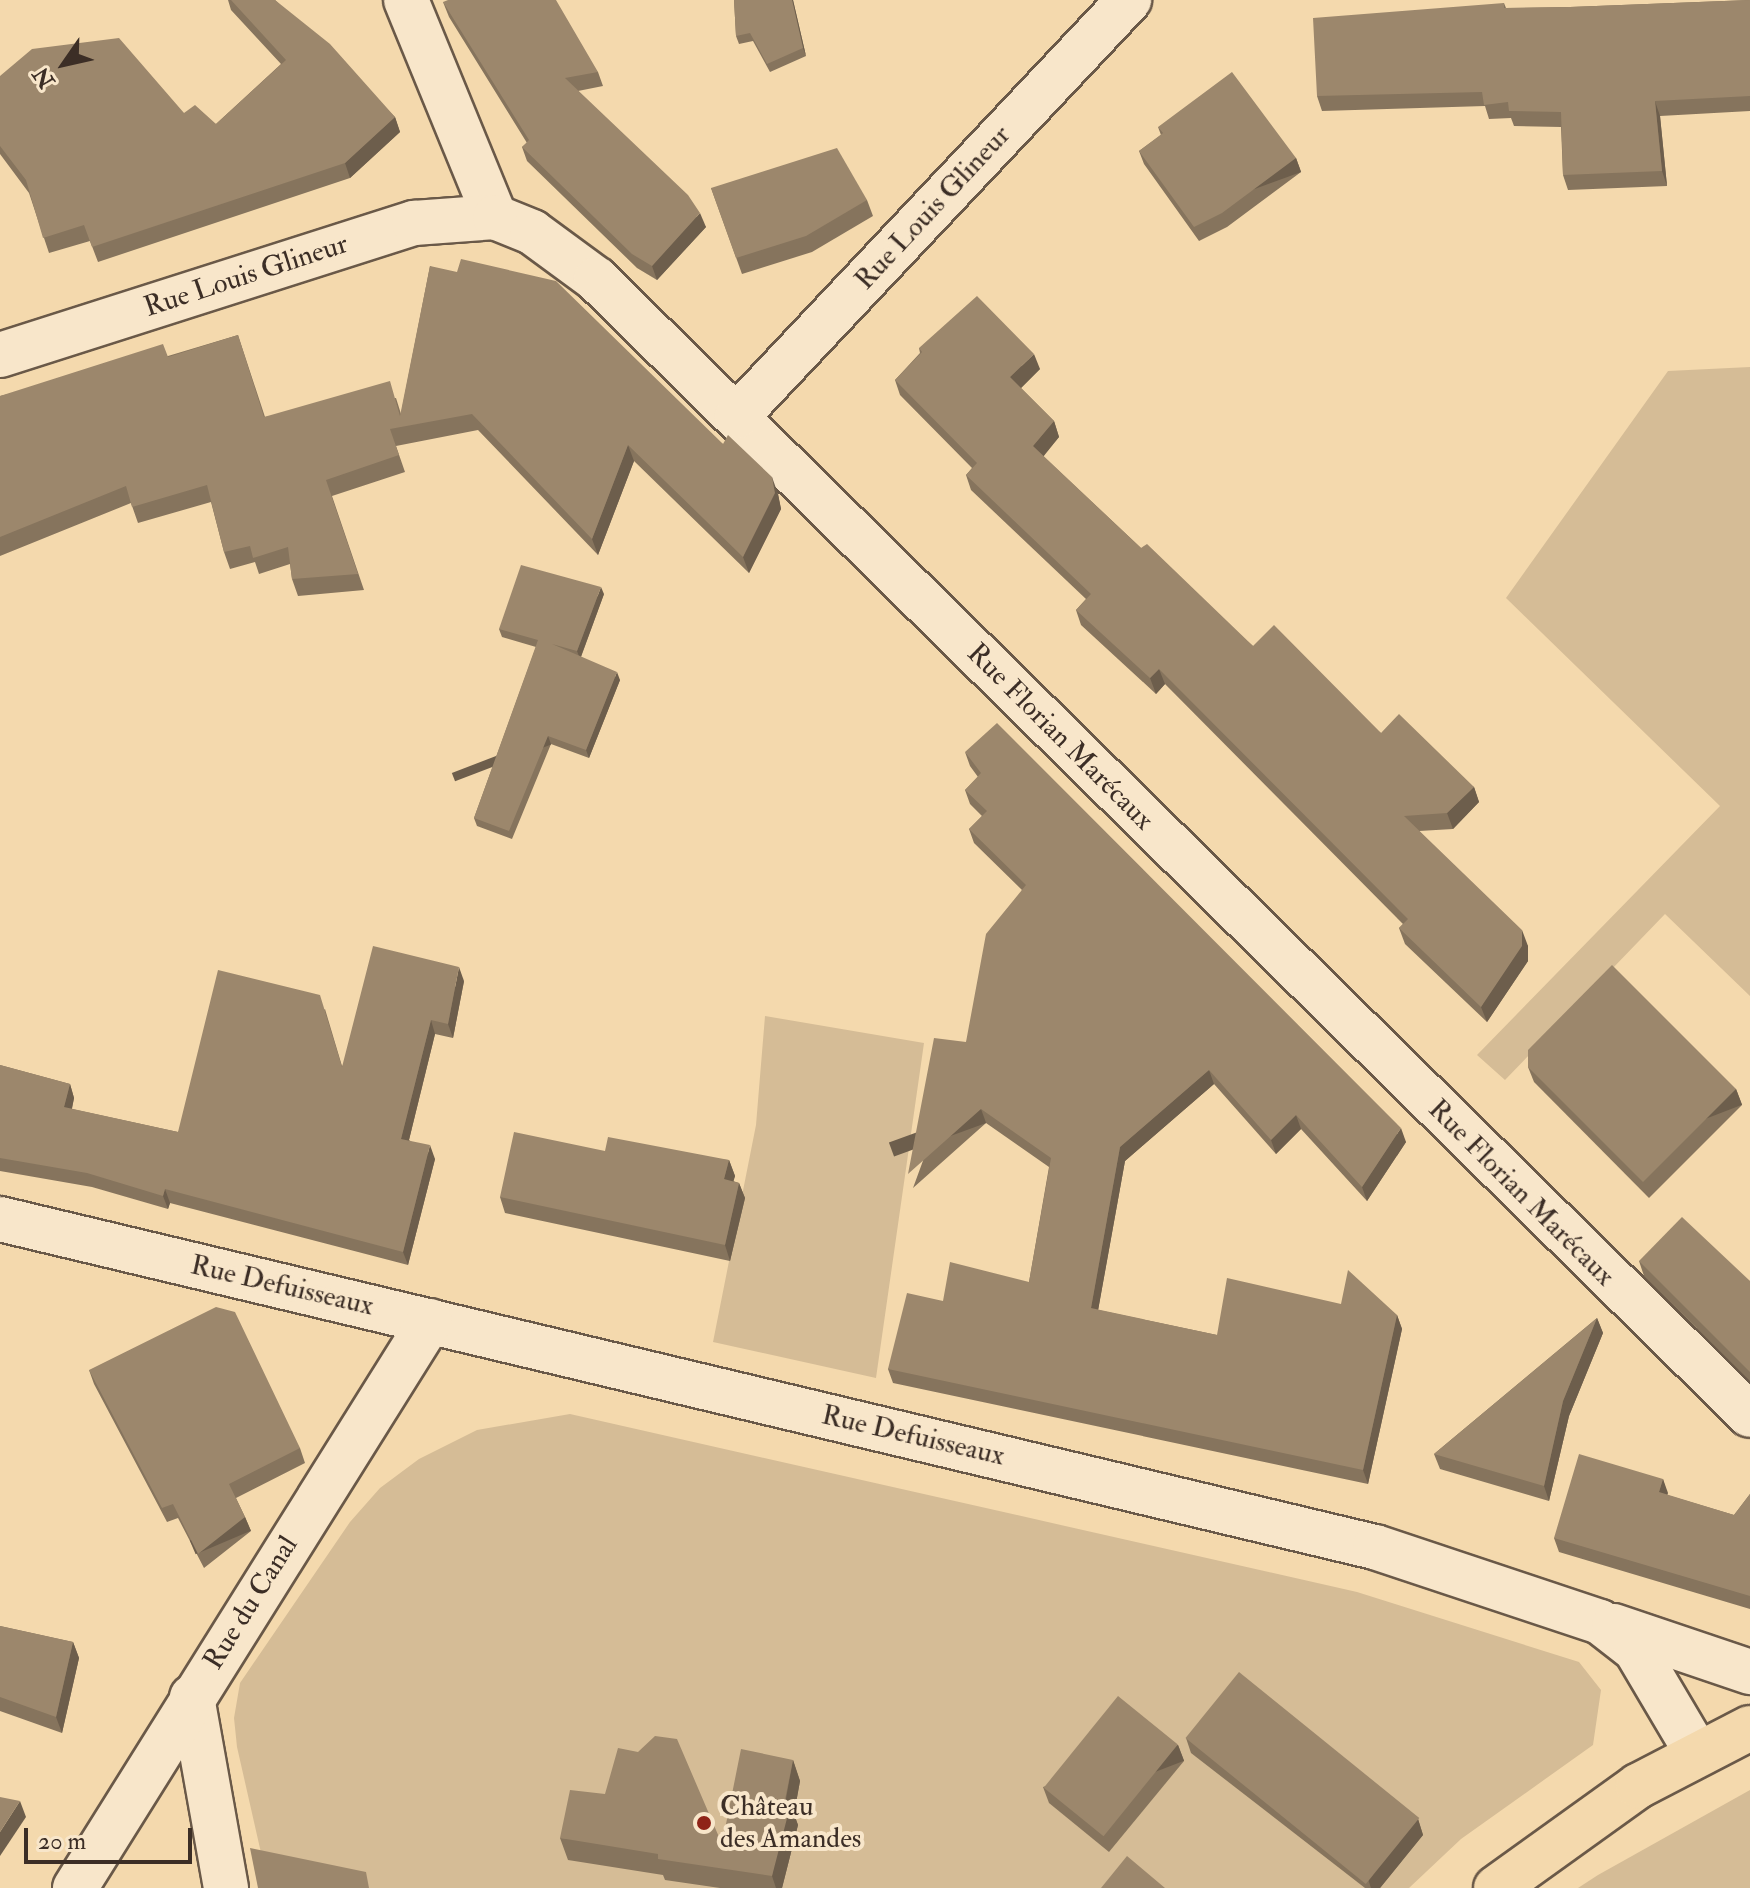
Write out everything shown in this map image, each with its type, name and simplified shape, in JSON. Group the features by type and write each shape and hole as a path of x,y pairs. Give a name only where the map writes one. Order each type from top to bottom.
{"main road":[{"path":"1496,1888 1600,1811 1697,1753 1750,1728"}],"street":[{"name":"Rue Louis Glineur","path":"737,416 1129,0"},
{"path":"413,18 495,217"},
{"name":"Rue Louis Glineur","path":"0,355 414,223 495,217"},
{"name":"Rue Florian Marécaux","path":"495,217 532,232 596,279 1750,1415"},
{"name":"Rue Defuisseaux","path":"0,1219 1345,1539 1600,1622 1636,1650 1697,1753"},
{"name":"Rue du Canal","path":"75,1888 430,1321"},
{"path":"1600,1622 1750,1672"},
{"path":"192,1697 226,1888"}],"shaded area":[{"path":"1750,367 1750,996 1665,914 1505,1080 1477,1055 1720,806 1506,598 1668,371"},
{"path":"765,1016 924,1043 876,1378 713,1342 756,1125"},
{"path":"570,1414 1357,1592 1579,1662 1601,1690 1593,1745 1461,1839 1409,1888 269,1888 237,1747 234,1718 240,1683 350,1522 380,1488 419,1459 477,1430"},
{"path":"1750,1790 1750,1888 1578,1888 1598,1875"}],"building":[{"path":"231,0 275,0 330,44 395,117 345,163 92,247 84,225 43,238 26,180 0,146 0,76 32,49 119,38 184,113 195,105 216,124 286,60"},
{"path":"556,0 598,72 565,78 688,195 700,213 652,266 632,254 522,147 529,140 443,2"},
{"path":"734,0 792,0 803,48 767,64 750,33 736,36"},
{"path":"1750,0 1750,96 1655,101 1662,171 1563,175 1561,112 1509,111 1508,102 1484,105 1482,92 1317,96 1313,18 1504,3 1504,8"},
{"path":"1232,72 1296,158 1222,213 1194,227 1139,151 1163,133 1158,127"},
{"path":"837,148 867,200 806,236 736,258 711,188"},
{"path":"461,259 556,281 723,444 728,435 772,477 775,493 743,557 628,445 592,539 472,414 390,429 399,455 326,480 358,574 292,579 288,547 253,558 250,546 224,552 207,485 132,507 126,486 0,537 0,396 163,344 168,357 238,335 264,417 390,381 400,416 430,266 457,272"},
{"path":"977,296 1034,354 1010,377 1054,421 1033,446 1141,548 1147,544 1253,646 1274,625 1381,733 1399,714 1474,787 1447,813 1404,816 1522,930 1522,946 1481,1007 1399,928 1408,919 1159,669 1150,678 1076,610 1091,594 966,475 977,463 895,380 922,352 919,348"},
{"path":"521,565 601,587 577,651 552,644 617,672 586,750 548,736 509,831 474,818 538,640 499,629"},
{"path":"997,723 1401,1128 1362,1187 1296,1115 1271,1140 1209,1070 1120,1147 1091,1308 1217,1335 1227,1278 1341,1304 1348,1270 1397,1315 1363,1470 888,1369 907,1293 943,1301 950,1262 1029,1282 1051,1158 981,1109 908,1174 934,1038 966,1042 986,934 1026,885 969,829 987,811 965,790 981,773 965,752"},
{"path":"373,946 459,967 448,1024 431,1020 401,1139 430,1145 403,1252 165,1189 163,1196 87,1173 0,1158 0,1065 70,1084 64,1107 178,1132 218,970 320,995 342,1067"},
{"path":"1612,965 1736,1089 1643,1182 1528,1067 1528,1050"},
{"path":"514,1132 605,1151 608,1137 729,1160 724,1179 739,1183 725,1245 500,1197"},
{"path":"1682,1217 1750,1281 1750,1372 1639,1261"},
{"path":"216,1307 235,1312 300,1448 229,1484 245,1517 198,1554 173,1504 162,1508 89,1370"},
{"path":"1597,1318 1563,1401 1544,1486 1434,1454"},
{"path":"1579,1454 1663,1479 1659,1492 1734,1515 1750,1494 1750,1596 1554,1538"},
{"path":"0,1626 73,1642 56,1717 0,1697"},
{"path":"1239,1672 1419,1818 1366,1884 1186,1738"},
{"path":"1118,1696 1178,1744 1104,1836 1044,1788"},
{"name":"Château des Amandes","path":"655,1736 677,1739 722,1844 741,1749 793,1760 785,1800 791,1803 772,1876 658,1859 658,1854 560,1838 570,1790 605,1794 618,1748 638,1752"},
{"path":"0,1797 20,1801 0,1832"},
{"path":"250,1848 366,1872 369,1888 258,1888"},
{"path":"1127,1856 1165,1888 1101,1888"}],"place":[{"name":"Château des Amandes","path":"704,1823"}]}
